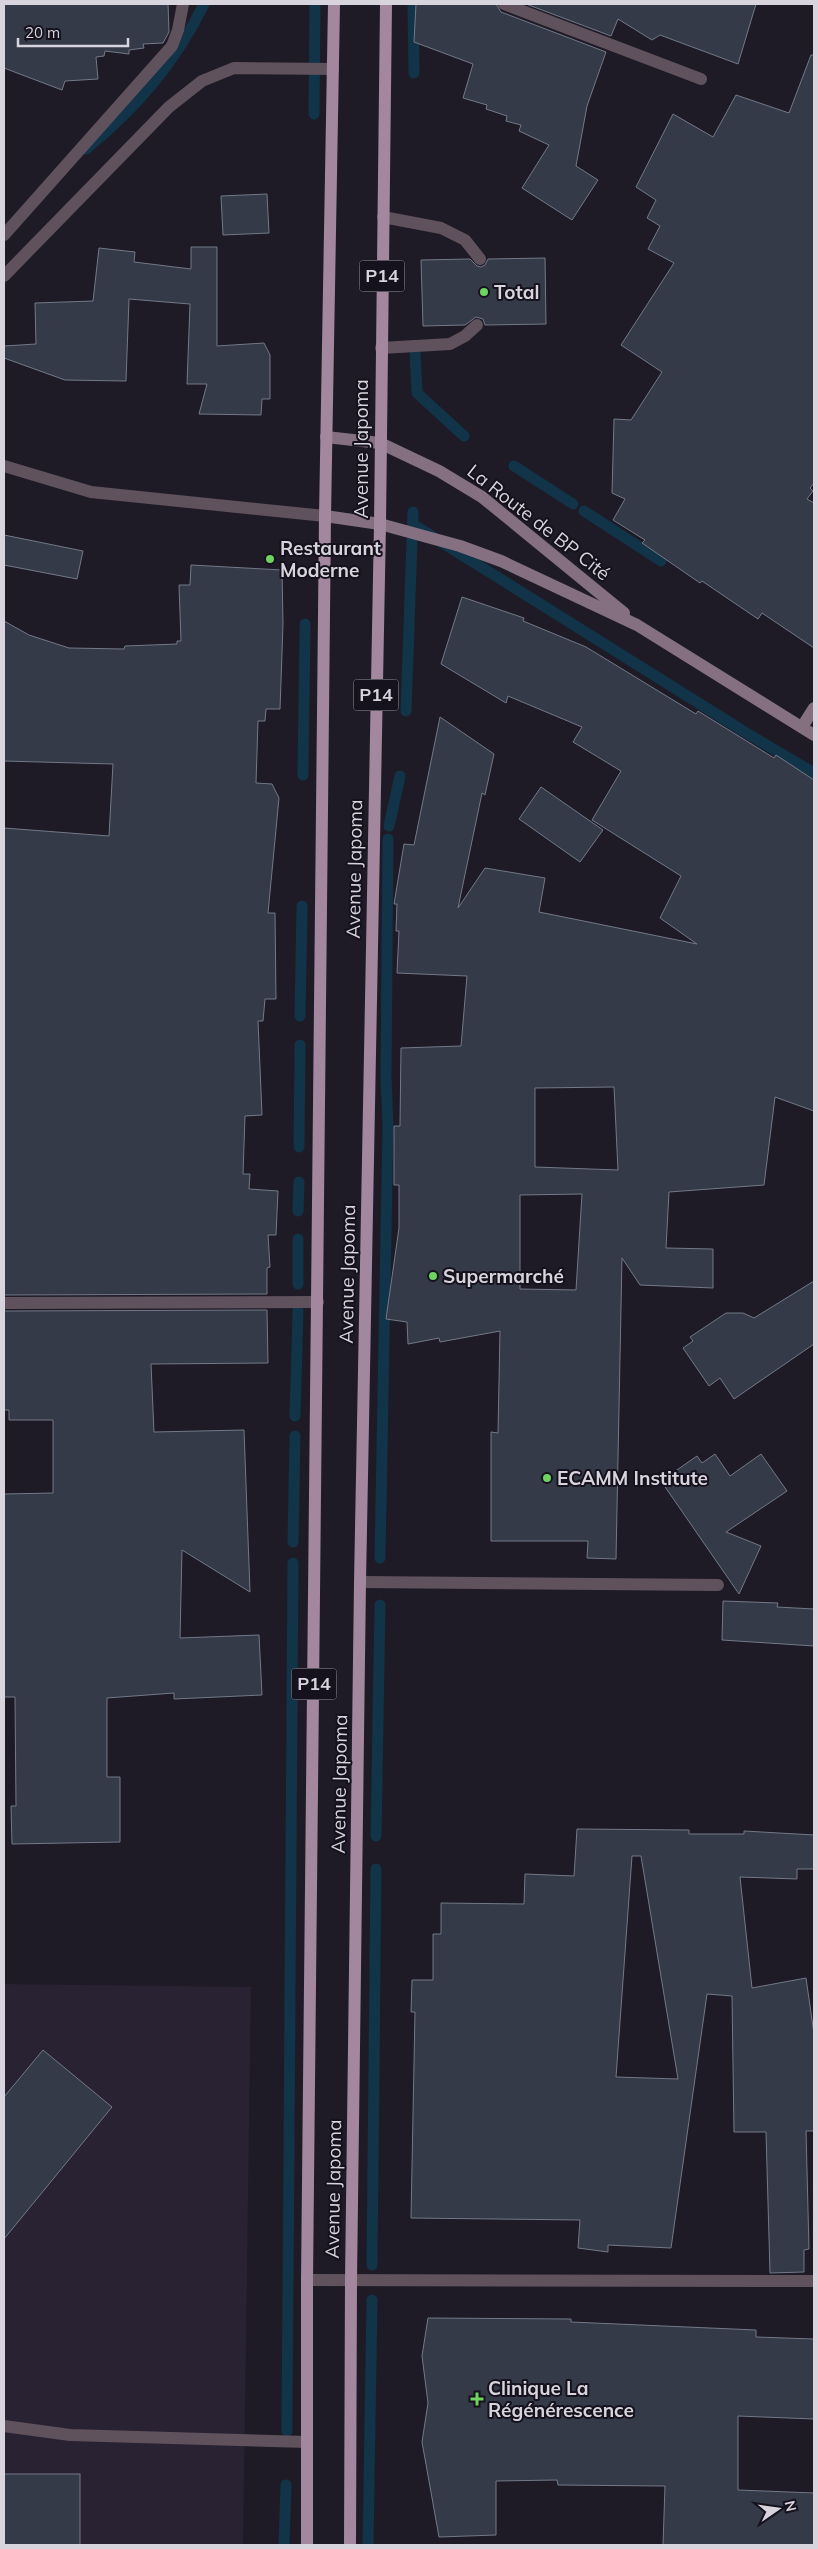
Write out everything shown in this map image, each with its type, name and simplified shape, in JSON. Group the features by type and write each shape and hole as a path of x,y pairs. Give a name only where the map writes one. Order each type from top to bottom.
{"main road":[{"name":"Avenue Japoma","path":"307,2545 307,2280 325,516 334,4"},
{"name":"Avenue Japoma","path":"350,2545 351,2280 360,1582 380,524 386,4"}],"street":[{"path":"4,235 172,46 178,30 183,4"},
{"path":"504,4 701,79"},
{"path":"4,276 169,107 202,81 234,68 333,69"},
{"path":"383,217 441,228 465,240 480,259"},
{"path":"381,348 450,344 465,336 477,325"},
{"name":"La Route de BP Cité","path":"326,437 380,443 439,471 482,497 637,625"},
{"path":"4,466 91,492 325,516"},
{"name":"La Route de BP Cité","path":"325,516 380,524 460,546 501,561 637,625 814,735"},
{"path":"802,727 814,708"},
{"path":"4,1303 318,1302"},
{"path":"360,1582 718,1585"},
{"path":"307,2280 814,2281"},
{"path":"4,2426 70,2435 307,2442"}],"shaded area":[{"path":"4,1984 251,1987 243,2545 4,2545"}],"building":[{"path":"4,4 168,4 169,32 163,43 143,44 144,48 129,50 129,54 105,51 104,56 96,57 98,79 65,81 62,90 4,68"},
{"path":"416,4 496,4 501,12 606,52 587,106 576,166 598,180 572,220 522,188 549,145 519,131 521,125 506,121 507,116 486,109 487,105 463,98 473,64 414,42"},
{"path":"526,4 756,4 738,64 660,35 652,40 618,19 611,36"},
{"path":"811,55 814,55 814,483 810,488 813,491 807,499 814,503 814,648 762,613 758,619 702,581 700,583 642,543 645,540 613,520 625,499 612,493 614,419 631,420 662,372 621,345 674,263 648,249 660,226 647,218 656,200 636,187 673,114 713,137 736,95 789,113"},
{"path":"267,194 269,233 223,235 221,196"},
{"path":"191,247 217,247 217,346 264,343 270,355 270,399 262,399 261,415 199,414 207,384 187,384 190,304 129,299 126,381 65,380 4,358 4,346 36,344 35,303 93,301 99,248 135,252 134,262 191,269"},
{"name":"Total","path":"545,258 546,324 485,325 483,319 476,317 465,325 423,326 421,260 470,259 477,266 481,267 485,265 488,259"},
{"path":"4,535 83,551 77,579 4,565"},
{"path":"191,565 282,570 283,624 280,709 266,709 265,721 258,721 256,783 272,784 279,798 268,913 275,913 276,999 265,999 263,1021 258,1021 262,1115 245,1116 243,1174 250,1174 249,1189 278,1191 276,1235 268,1235 270,1267 267,1268 267,1294 4,1295 4,828 109,836 113,764 4,761 4,621 29,635 69,648 124,649 125,646 177,644 177,641 181,641 179,585 190,585"},
{"path":"462,597 524,618 523,621 586,647 696,714 698,711 774,758 776,755 814,780 814,1111 775,1097 764,1185 669,1192 666,1248 713,1249 713,1288 640,1285 622,1258 616,1559 587,1558 588,1541 491,1541 491,1432 498,1433 500,1331 440,1342 439,1338 408,1344 407,1322 386,1319 399,1228 399,1185 394,1185 394,1126 400,1126 401,1048 461,1046 467,976 397,973 399,931 396,931 397,904 394,904 404,844 414,845 440,717 494,754 485,795 482,793 458,908 485,868 545,878 539,912 697,944 660,918 681,876 592,820 621,771 573,742 582,727 508,696 506,703 441,664","holes":["614,1087 618,1170 535,1167 535,1088","582,1194 576,1290 520,1289 520,1195"]},
{"path":"541,787 603,830 580,862 519,819"},
{"path":"814,1281 814,1344 734,1399 720,1378 709,1386 683,1348 693,1341 690,1337 726,1313 743,1313 754,1318"},
{"path":"267,1310 268,1363 151,1364 154,1432 244,1430 250,1592 182,1550 180,1638 259,1635 262,1695 174,1699 174,1693 107,1698 107,1777 120,1777 120,1842 12,1844 11,1806 16,1806 15,1697 4,1697 4,1494 53,1493 53,1420 9,1420 9,1410 4,1410 4,1311"},
{"path":"715,1454 730,1476 761,1454 787,1491 726,1532 761,1546 739,1594 661,1481 697,1456 702,1463"},
{"path":"723,1601 778,1603 777,1607 814,1609 814,1646 722,1640"},
{"path":"577,1829 689,1830 689,1834 744,1834 744,1831 814,1835 814,1869 797,1869 797,1879 740,1877 752,1988 806,1978 814,2034 814,2131 806,2131 809,2249 804,2250 804,2272 770,2273 766,2132 734,2132 732,1996 707,1994 671,2248 608,2245 608,2252 578,2248 580,2220 411,2218 415,2012 411,2012 412,1980 433,1980 433,1934 441,1934 441,1903 524,1904 525,1874 574,1876","holes":["632,1856 641,1856 678,2079 616,2077"]},
{"path":"43,2050 112,2107 4,2239 4,2097"},
{"path":"428,2318 571,2319 571,2322 756,2330 756,2337 814,2339 814,2419 738,2416 738,2490 814,2493 814,2545 663,2545 665,2486 558,2485 557,2480 496,2481 496,2535 439,2537 422,2442 428,2403 422,2356"},
{"path":"4,2474 80,2474 80,2545 4,2545"}],"waterway":[{"path":"86,149 122,117 153,83 180,46 204,4"},
{"path":"314,114 315,4"},
{"path":"413,4 414,73"},
{"path":"415,352 417,393 464,436"},
{"path":"514,466 573,504"},
{"path":"584,511 661,561"},
{"path":"406,711 413,512"},
{"path":"414,525 748,734 814,773"},
{"path":"303,775 305,624"},
{"path":"389,826 400,776"},
{"path":"380,1558 388,1125 386,1077 388,839"},
{"path":"300,1016 302,906"},
{"path":"299,1147 300,1045"},
{"path":"298,1211 299,1182"},
{"path":"298,1239 298,1284"},
{"path":"295,1416 298,1311"},
{"path":"293,1542 295,1436"},
{"path":"287,2431 293,1563"},
{"path":"376,1836 380,1605"},
{"path":"372,2265 376,1869"},
{"path":"368,2545 372,2300"},
{"path":"284,2545 286,2485"}],"place":[{"name":"Total","path":"484,292"},
{"name":"Restaurant Moderne","path":"270,559"},
{"name":"Supermarché","path":"433,1276"},
{"name":"ECAMM Institute","path":"547,1478"},
{"name":"Clinique La Régénérescence","path":"477,2399"}]}
